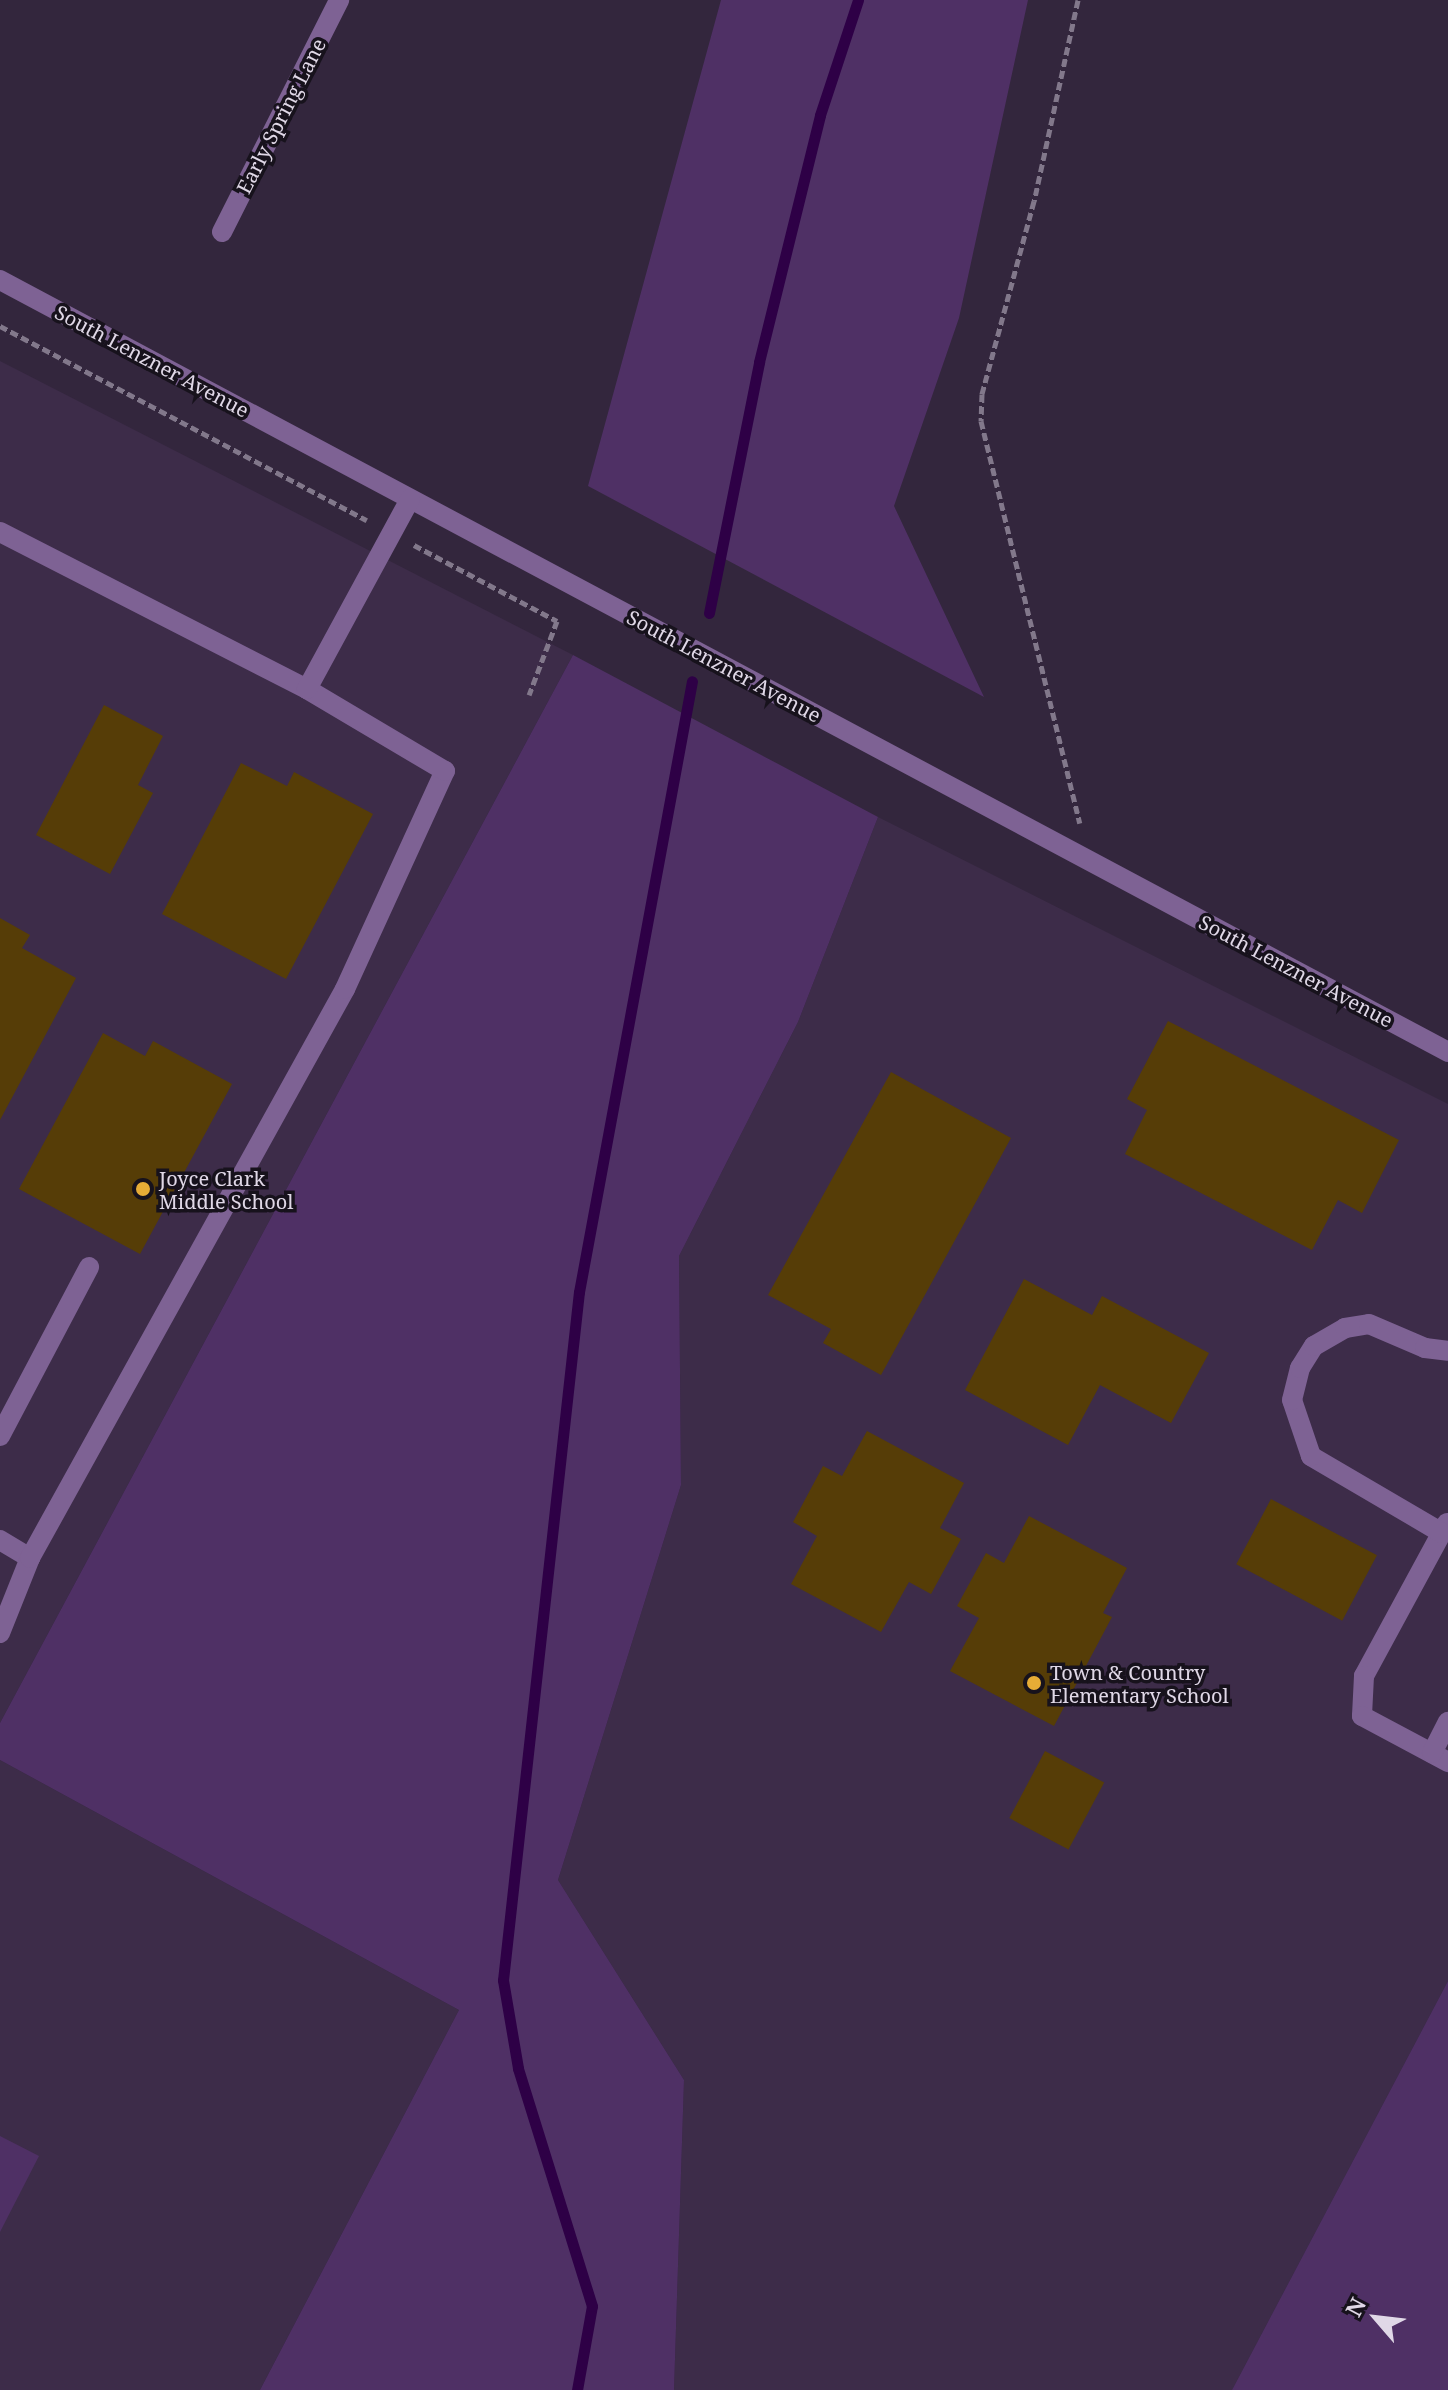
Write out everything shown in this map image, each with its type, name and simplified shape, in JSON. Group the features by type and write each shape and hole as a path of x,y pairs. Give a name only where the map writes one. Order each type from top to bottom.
{"street":[{"name":"Early Spring Lane","path":"222,232 339,0"},
{"name":"South Lenzner Avenue","path":"0,280 1448,1052"},
{"path":"307,689 410,499"},
{"path":"0,532 307,689 445,771 345,989 30,1558 0,1633"},
{"path":"0,1436 89,1267"},
{"path":"1448,1351 1425,1348 1369,1324 1345,1328 1314,1346 1300,1368 1292,1400 1311,1456 1445,1527 1364,1676 1362,1716 1440,1757 1448,1722"},
{"path":"0,1540 30,1558"}],"path":[{"path":"1078,0 1034,201 982,394 981,421 1089,861"},
{"path":"0,326 557,621 529,695"}],"shaded area":[{"path":"721,0 1028,0 959,318 894,506 984,697 588,486"},
{"name":"Joyce Clark Middle School","path":"0,361 573,655 0,1723"},
{"path":"573,655 878,817 798,1022 679,1256 681,1485 558,1880 684,2080 674,2390 260,2390 459,2010 0,1760 0,1723"},
{"name":"Town & Country Elementary School","path":"878,817 1448,1104 1448,1981 1232,2390 674,2390 684,2080 558,1880 681,1485 679,1256 798,1022"},
{"path":"0,1760 459,2010 260,2390 0,2390"},
{"path":"1448,1981 1448,2390 1232,2390"},
{"path":"0,2136 39,2156 0,2232"}],"building":[{"path":"104,705 163,736 138,785 153,793 110,874 36,835"},
{"path":"241,763 287,786 294,772 373,814 286,979 162,914"},
{"path":"0,918 30,935 22,948 76,978 0,1120"},
{"path":"1168,1021 1399,1140 1362,1213 1338,1200 1312,1250 1125,1154 1147,1110 1127,1099"},
{"path":"103,1033 145,1056 153,1041 232,1084 140,1254 19,1189"},
{"path":"891,1072 1011,1138 881,1375 823,1343 831,1329 768,1295"},
{"path":"1024,1279 1092,1315 1102,1296 1209,1353 1171,1423 1100,1385 1068,1445 965,1390"},
{"path":"867,1431 964,1483 940,1528 961,1539 931,1594 909,1582 881,1632 791,1584 817,1536 793,1522 823,1466 842,1476"},
{"path":"1271,1499 1377,1555 1342,1621 1236,1564"},
{"path":"1029,1516 1127,1568 1103,1613 1112,1617 1054,1726 950,1671 979,1618 957,1606 986,1553 1004,1563"},
{"path":"1045,1751 1104,1782 1068,1850 1009,1818"}],"waterway":[{"path":"709,613 759,362 820,115 858,0"},
{"path":"577,2390 592,2306 518,2068 503,1980 579,1292 692,681"}],"place":[{"name":"Joyce Clark Middle School","path":"143,1189"},
{"name":"Town & Country Elementary School","path":"1034,1683"}]}
